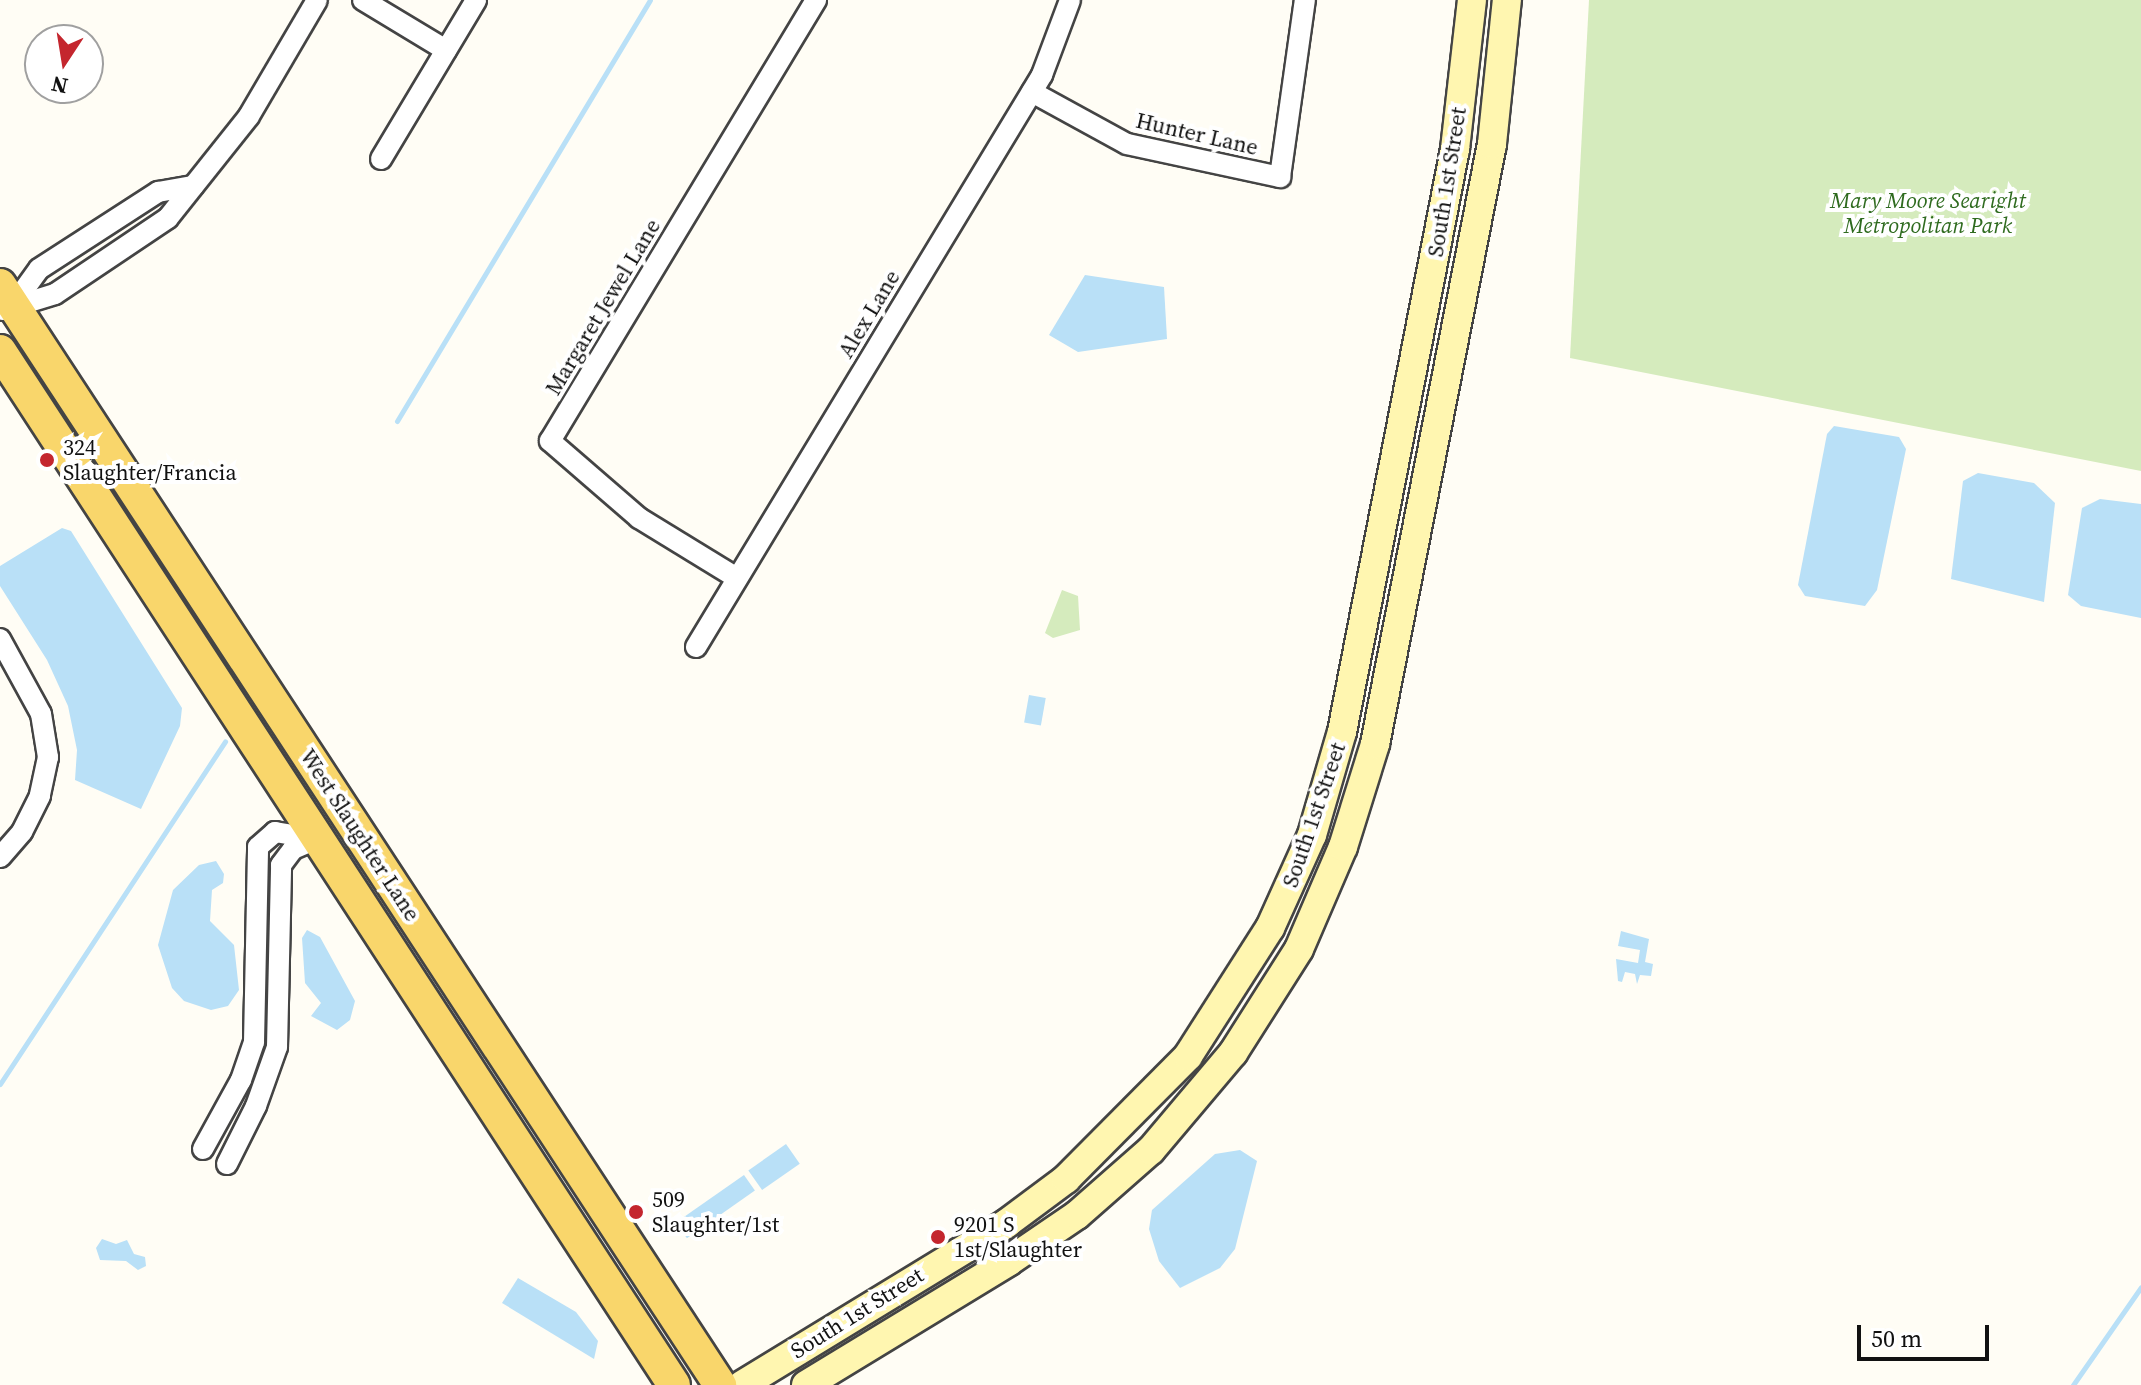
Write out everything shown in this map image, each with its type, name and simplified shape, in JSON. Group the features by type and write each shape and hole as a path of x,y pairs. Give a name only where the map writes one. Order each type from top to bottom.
{"main road":[{"path":"1472,5 1506,7"},
{"name":"South 1st Street","path":"742,1385 1007,1223 1066,1179 1165,1082 1215,1019 1270,928 1312,835 1342,732 1455,149 1472,5"},
{"name":"South 1st Street","path":"806,1385 1077,1215 1151,1150 1233,1053 1299,949 1343,847 1375,744 1492,144 1506,7"},
{"name":"West Slaughter Lane","path":"4,301 346,813 720,1385"},
{"name":"West Slaughter Lane","path":"0,351 674,1385"},
{"path":"1407,399 1440,407"},
{"path":"317,839 346,813"},
{"path":"1312,835 1343,847"},
{"path":"436,1017 465,1025 550,1150 566,1150"},
{"path":"1066,1179 1077,1215"}],"street":[{"path":"4,301 55,294 168,218 249,116 317,0"},
{"path":"363,0 446,50"},
{"path":"381,159 476,0"},
{"name":"Margaret Jewel Lane","path":"737,578 639,518 550,441 816,0"},
{"name":"Alex Lane","path":"696,647 1032,92 1061,36 1070,0"},
{"name":"Hunter Lane","path":"1032,92 1127,144 1280,177 1305,0"},
{"path":"4,301 39,269 158,192 193,186"},
{"path":"0,639 41,714 48,757 40,796 22,832 0,857"},
{"path":"203,1149 241,1080 254,1042 258,847 275,832 317,839"},
{"path":"227,1164 256,1106 277,1047 281,865 293,849 317,839"}],"green space":[{"name":"Mary Moore Searight Metropolitan Park","path":"1589,0 2141,0 2141,471 1570,358"},
{"path":"1062,590 1078,596 1080,630 1053,638 1045,633"}],"water":[{"path":"1085,275 1164,287 1167,339 1078,352 1049,335"},
{"path":"1834,426 1899,437 1906,449 1877,590 1865,606 1805,596 1798,585 1827,434"},
{"path":"1978,473 2034,483 2055,503 2044,602 1951,579 1963,481"},
{"path":"2100,499 2141,504 2141,618 2081,606 2068,595 2082,508"},
{"path":"62,528 71,531 182,708 180,726 141,809 75,780 77,750 68,706 47,660 0,586 0,566"},
{"path":"1029,695 1046,698 1041,726 1024,723"},
{"path":"216,861 224,874 223,883 212,890 210,921 234,945 239,990 228,1006 211,1010 184,1001 172,988 158,945 173,890 199,865"},
{"path":"307,930 320,937 355,1001 350,1020 337,1030 311,1016 321,1003 305,983 302,938"},
{"path":"1621,931 1649,939 1645,962 1653,964 1651,976 1640,975 1637,984 1635,974 1625,972 1622,982 1618,981 1616,959 1638,963 1640,950 1618,946"},
{"path":"786,1144 800,1164 762,1190 748,1170"},
{"path":"1240,1150 1257,1161 1235,1249 1220,1268 1180,1288 1159,1261 1149,1229 1152,1210 1215,1154"},
{"path":"744,1175 755,1191 687,1238 676,1223"},
{"path":"102,1239 116,1244 127,1240 134,1254 145,1257 146,1266 138,1270 126,1261 100,1260 96,1248"},
{"path":"518,1278 576,1312 598,1341 594,1359 502,1303"}],"waterway":[{"path":"397,421 650,0"},
{"path":"0,1084 225,741"},
{"path":"2073,1385 2141,1287"}],"place":[{"name":"324 Slaughter/Francia","path":"47,460"},
{"name":"509 Slaughter/1st","path":"636,1212"},
{"name":"9201 S 1st/Slaughter","path":"938,1237"}]}
